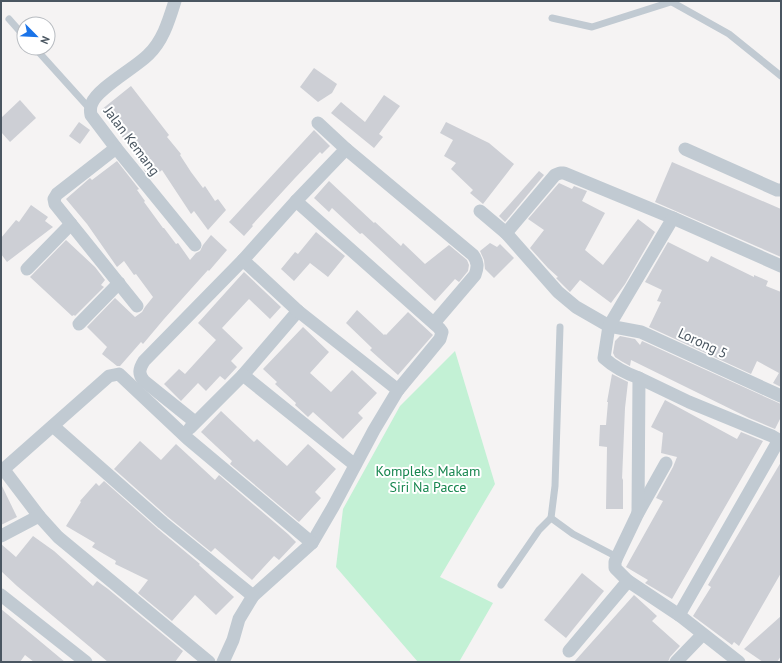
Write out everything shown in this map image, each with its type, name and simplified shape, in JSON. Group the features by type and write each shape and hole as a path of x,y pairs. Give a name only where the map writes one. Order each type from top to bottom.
{"street":[{"name":"Jalan Kemang","path":"175,1 159,41 148,56 99,93 92,102 90,109 91,114 116,148 195,245"},
{"path":"318,123 346,149 473,255 476,260 477,269 475,275 434,323"},
{"path":"116,148 57,194 54,199 55,204 137,306"},
{"path":"195,422 144,381 140,376 141,366 144,361 243,260 296,201 346,149"},
{"path":"685,149 777,190 781,190"},
{"path":"506,233 555,175 564,173 673,218 781,266"},
{"path":"223,662 229,651 239,619 253,596 312,543 398,390 442,336 441,330 434,323 296,201"},
{"name":"Lorong 5","path":"480,211 506,233 558,292 576,307 609,326 641,332 781,396"},
{"path":"673,218 609,326 604,358 622,371 689,402 777,439 776,445 679,615"},
{"path":"27,269 71,224"},
{"path":"243,260 298,311 398,390"},
{"path":"79,324 118,283"},
{"path":"185,436 187,431 195,422 243,375 298,311"},
{"path":"209,662 58,537 39,516 2,469 109,376 119,374 185,436 312,543"},
{"path":"243,375 355,465"},
{"path":"638,513 639,378"},
{"path":"52,426 163,523 253,596"},
{"path":"666,463 638,513 617,557 615,568 628,581 679,615 702,635 739,662"},
{"path":"1,536 39,516"},
{"path":"569,651 628,581"},
{"path":"1,595 86,662"},
{"path":"676,662 702,635"}],"lane":[{"path":"552,18 592,27 672,1 729,34 781,76"},
{"path":"9,19 16,27"},
{"path":"42,56 90,109"},
{"path":"501,585 539,530 551,518 555,486 560,327"},
{"path":"551,518 573,534 617,557"}],"green space":[{"name":"Kompleks Makam Siri Na Pacce","path":"455,351 495,484 440,577 493,603 459,662 418,662 336,567 343,509 400,406"}],"building":[{"path":"314,68 337,84 332,93 318,102 300,87"},
{"path":"131,86 169,135 167,137 181,154 180,155 191,172 203,188 205,186 215,201 218,199 226,210 208,230 194,211 191,214 162,170 151,179 143,169 153,176 101,110"},
{"path":"384,95 400,106 379,134 383,137 374,148 331,113 341,102 365,122"},
{"path":"20,100 36,118 10,142 1,132 1,118"},
{"path":"79,122 90,130 80,144 69,136"},
{"path":"446,122 489,143 514,164 483,204 470,193 473,190 451,169 456,163 444,156 453,140 440,133"},
{"path":"314,130 330,146 322,154 320,152 295,178 252,225 253,226 244,236 229,222"},
{"path":"117,161 139,189 137,190 145,201 144,202 163,228 176,244 178,243 190,260 200,251 211,235 227,250 143,344 141,342 120,366 117,366 102,354 107,347 87,327 115,298 135,317 142,312 153,297 124,261 117,267 87,224 66,199 90,178 92,180"},
{"path":"672,162 781,209 781,257 655,202"},
{"path":"539,171 544,175 505,222 499,216"},
{"path":"329,181 374,223 375,222 401,246 403,243 425,264 449,245 467,260 469,265 468,271 459,282 455,279 435,301 362,233 360,234 332,208 329,212 314,198"},
{"path":"559,183 572,189 574,186 587,191 582,201 605,213 585,250 603,265 638,219 655,232 625,284 611,303 580,280 570,292 556,278 558,277 530,248 544,230 528,219"},
{"path":"31,205 48,217 45,221 53,227 7,262 1,254 1,238 16,220 19,222"},
{"path":"316,232 345,256 328,277 310,263 294,281 281,269 295,252 298,254"},
{"path":"66,240 95,267 105,280 101,285 104,287 75,316 72,316 30,277"},
{"path":"668,242 708,262 711,256 754,277 754,275 768,281 766,286 781,292 781,387 773,383 779,373 757,361 751,374 649,327 661,302 657,301 662,290 645,282"},
{"path":"490,243 497,247 500,244 514,258 494,278 485,269 484,260 480,251"},
{"path":"244,272 281,307 270,319 249,299 222,328 243,348 231,361 237,367 225,380 220,376 206,391 198,383 181,401 164,384 179,369 185,374 216,340 198,323"},
{"path":"357,310 384,335 386,335 408,312 433,335 398,375 370,350 372,348 346,323"},
{"path":"303,327 329,352 310,373 331,392 352,370 377,393 358,413 363,418 343,439 313,412 308,417 295,405 296,403 275,384 277,382 263,369"},
{"path":"620,336 635,339 640,345 642,341 781,404 781,417 775,429 749,418 631,360 630,366 621,361 615,357 613,353 615,341"},
{"path":"612,374 628,382 625,408 622,480 623,478 623,509 606,509 607,447 599,446 600,425 606,425 607,402"},
{"path":"665,400 737,439 741,432 763,441 672,599 645,583 648,580 626,567 663,501 656,498 677,457 661,453 663,433 651,427"},
{"path":"221,411 254,442 257,439 287,466 308,444 336,469 315,492 321,498 299,522 230,464 232,461 201,432"},
{"path":"140,441 161,460 176,444 215,480 219,475 296,542 279,560 274,556 252,580 215,548 211,552 168,517 114,469"},
{"path":"781,462 781,573 739,646 734,642 732,645 693,616 711,587 708,585"},
{"path":"104,481 200,564 199,565 234,597 216,615 195,595 172,621 138,593 148,580 115,564 116,561 92,547 95,543 66,526 81,502 80,501 96,483 99,486"},
{"path":"1,484 17,517 1,525"},
{"path":"33,536 54,551 93,586 97,581 108,589 183,651 175,662 108,662 17,586 1,571 1,544 16,557"},
{"path":"582,573 604,591 566,638 544,620"},
{"path":"634,595 657,616 652,621 680,646 670,657 668,662 574,662"},
{"path":"1,609 65,662 34,662 25,655 20,662 1,662"},
{"path":"781,616 781,656 777,662 763,662 744,649"}]}
